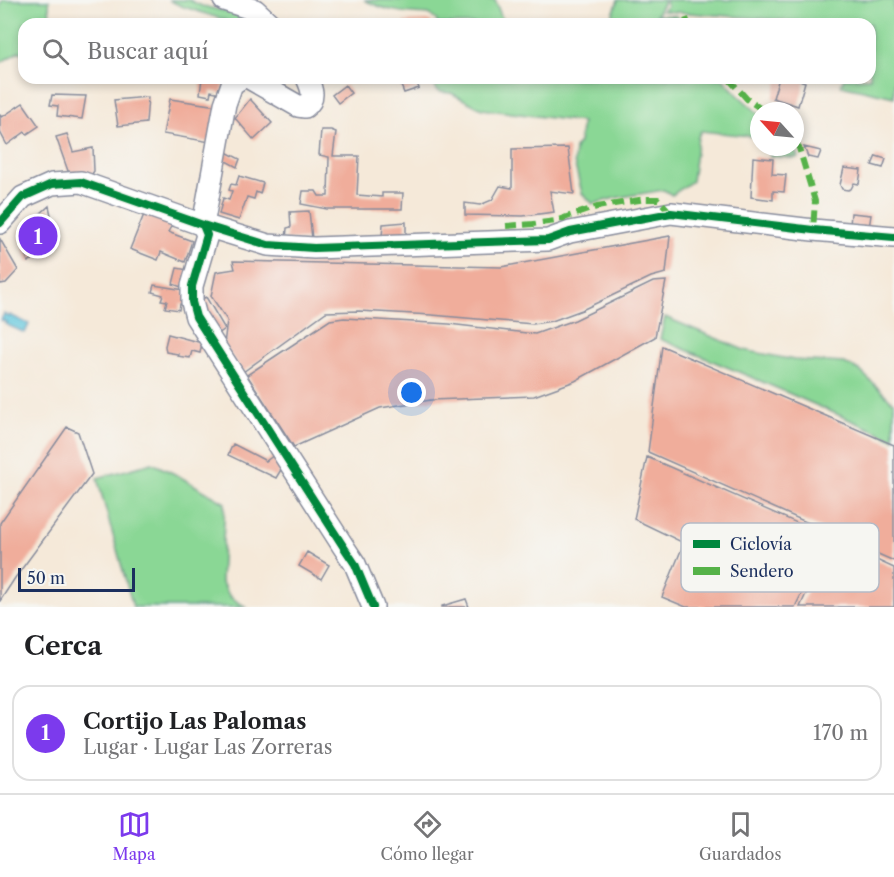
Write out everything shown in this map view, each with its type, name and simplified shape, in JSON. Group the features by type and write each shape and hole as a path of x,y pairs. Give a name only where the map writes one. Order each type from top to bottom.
{"street":[{"path":"224,0 255,10 264,18"},
{"path":"232,84 225,104 203,225 207,235 192,286 192,302 196,317 355,564 373,607"},
{"path":"260,84 298,106 305,107 310,103 312,96 310,84"},
{"path":"0,223 23,197 52,184 81,182 268,245 314,248 548,240 570,232 671,213 894,237"}],"green space":[{"path":"3,0 49,0 50,18 18,18 18,52 0,63 0,5"},
{"path":"169,0 189,0 202,6 252,18 218,18"},
{"path":"364,0 495,0 502,18 434,18 429,14 381,7"},
{"path":"618,0 663,0 656,15 677,16 678,18 612,18"},
{"path":"666,0 894,0 894,97 841,85 876,84 876,18 754,18 662,11 667,6"},
{"path":"434,84 728,84 750,106 750,136 701,131 698,137 692,181 672,195 664,190 593,204 582,193 574,162 582,122 482,109 451,93 441,92"},
{"path":"770,156 798,156 795,158"},
{"path":"665,317 744,350 794,360 844,363 859,370 894,403 894,439 660,339"},
{"path":"152,463 225,503 221,581 230,597 246,607 133,607 97,478"}],"water":[{"path":"4,314 29,324 25,333 5,324 6,322 1,320"}],"building":[{"path":"201,84 223,84 222,93 211,91 210,96 200,94"},
{"path":"400,84 417,84 419,88 404,93"},
{"path":"777,84 804,84 799,102 786,102 773,98"},
{"path":"345,85 351,93 338,103 332,95"},
{"path":"52,95 86,96 82,119 57,116 58,106 50,105"},
{"path":"148,97 146,123 118,126 114,100"},
{"path":"170,99 217,106 210,142 163,134"},
{"path":"250,99 272,123 254,140 235,118"},
{"path":"23,103 39,126 27,134 25,132 7,145 0,132 0,115 2,117"},
{"path":"321,130 336,132 333,156 359,156 357,195 382,197 382,193 403,193 402,209 327,209 301,204 303,191 316,191 319,196 328,196 329,157 319,155"},
{"path":"67,134 73,152 93,148 94,171 90,177 68,171 56,137"},
{"path":"804,147 821,151 818,159 808,157"},
{"path":"568,148 574,194 550,191 554,212 523,216 465,215 465,203 480,205 492,200 500,186 512,188 512,149"},
{"path":"226,152 240,159 237,167 222,159"},
{"path":"876,156 886,159 883,168 872,165"},
{"path":"753,157 773,159 772,174 786,175 784,192 773,191 773,200 751,197"},
{"path":"844,168 861,170 859,184 854,183 848,190 842,189 840,185"},
{"path":"239,176 263,183 260,194 256,192 254,199 247,197 239,220 219,214 223,198 229,200 232,191 229,190 231,184 236,185"},
{"path":"49,206 51,215 44,221 59,239 43,254 28,262 20,232"},
{"path":"309,211 312,239 286,240 287,228 291,227 290,212"},
{"path":"145,212 173,223 168,232 192,241 185,262 161,252 158,260 130,249"},
{"path":"851,213 871,215 869,228 850,226"},
{"path":"406,222 406,237 382,237 383,224"},
{"path":"670,236 666,273 651,277 582,310 552,321 533,324 432,315 359,311 326,312 243,372 224,345 227,320 211,296 216,272 235,269 233,261 501,267"},
{"path":"0,239 18,270 6,283 0,284"},
{"path":"177,268 188,270 184,288 173,284"},
{"path":"666,281 655,337 575,381 534,396 431,400 380,408 294,447 247,375 330,320 344,318 449,324 535,334 575,320 653,282"},
{"path":"154,285 184,290 187,305 180,304 179,310 165,308 167,301 161,300 163,295 152,292"},
{"path":"206,297 225,329 218,334 205,315 202,299"},
{"path":"168,334 202,343 200,353 192,351 190,358 166,352"},
{"path":"662,346 894,445 894,561 879,554 879,523 808,523 648,452"},
{"path":"67,427 78,432 92,474 0,601 0,523"},
{"path":"233,444 266,461 274,455 282,468 276,478 228,455"},
{"path":"647,457 797,523 681,523 681,542 634,519"},
{"path":"681,550 681,592 802,592 795,607 686,607 662,597"},
{"path":"307,552 329,565 321,579 299,566"},
{"path":"879,561 894,568 894,607 800,607 807,592 879,592"},
{"path":"466,599 469,607 442,607 442,606"}],"marked path":[{"path":"733,84 751,102"},
{"path":"801,156 815,201 813,230"},
{"path":"506,226 555,221 597,207 645,199 658,199 671,213"}],"cycle path":[{"path":"0,223 23,197 52,184 81,182 268,245 314,248 548,240 570,232 671,213 894,237"},
{"path":"203,225 207,235 192,286 192,302 196,317 355,564 373,607"}],"place":[{"name":"Cortijo Las Palomas","path":"38,236"}]}
